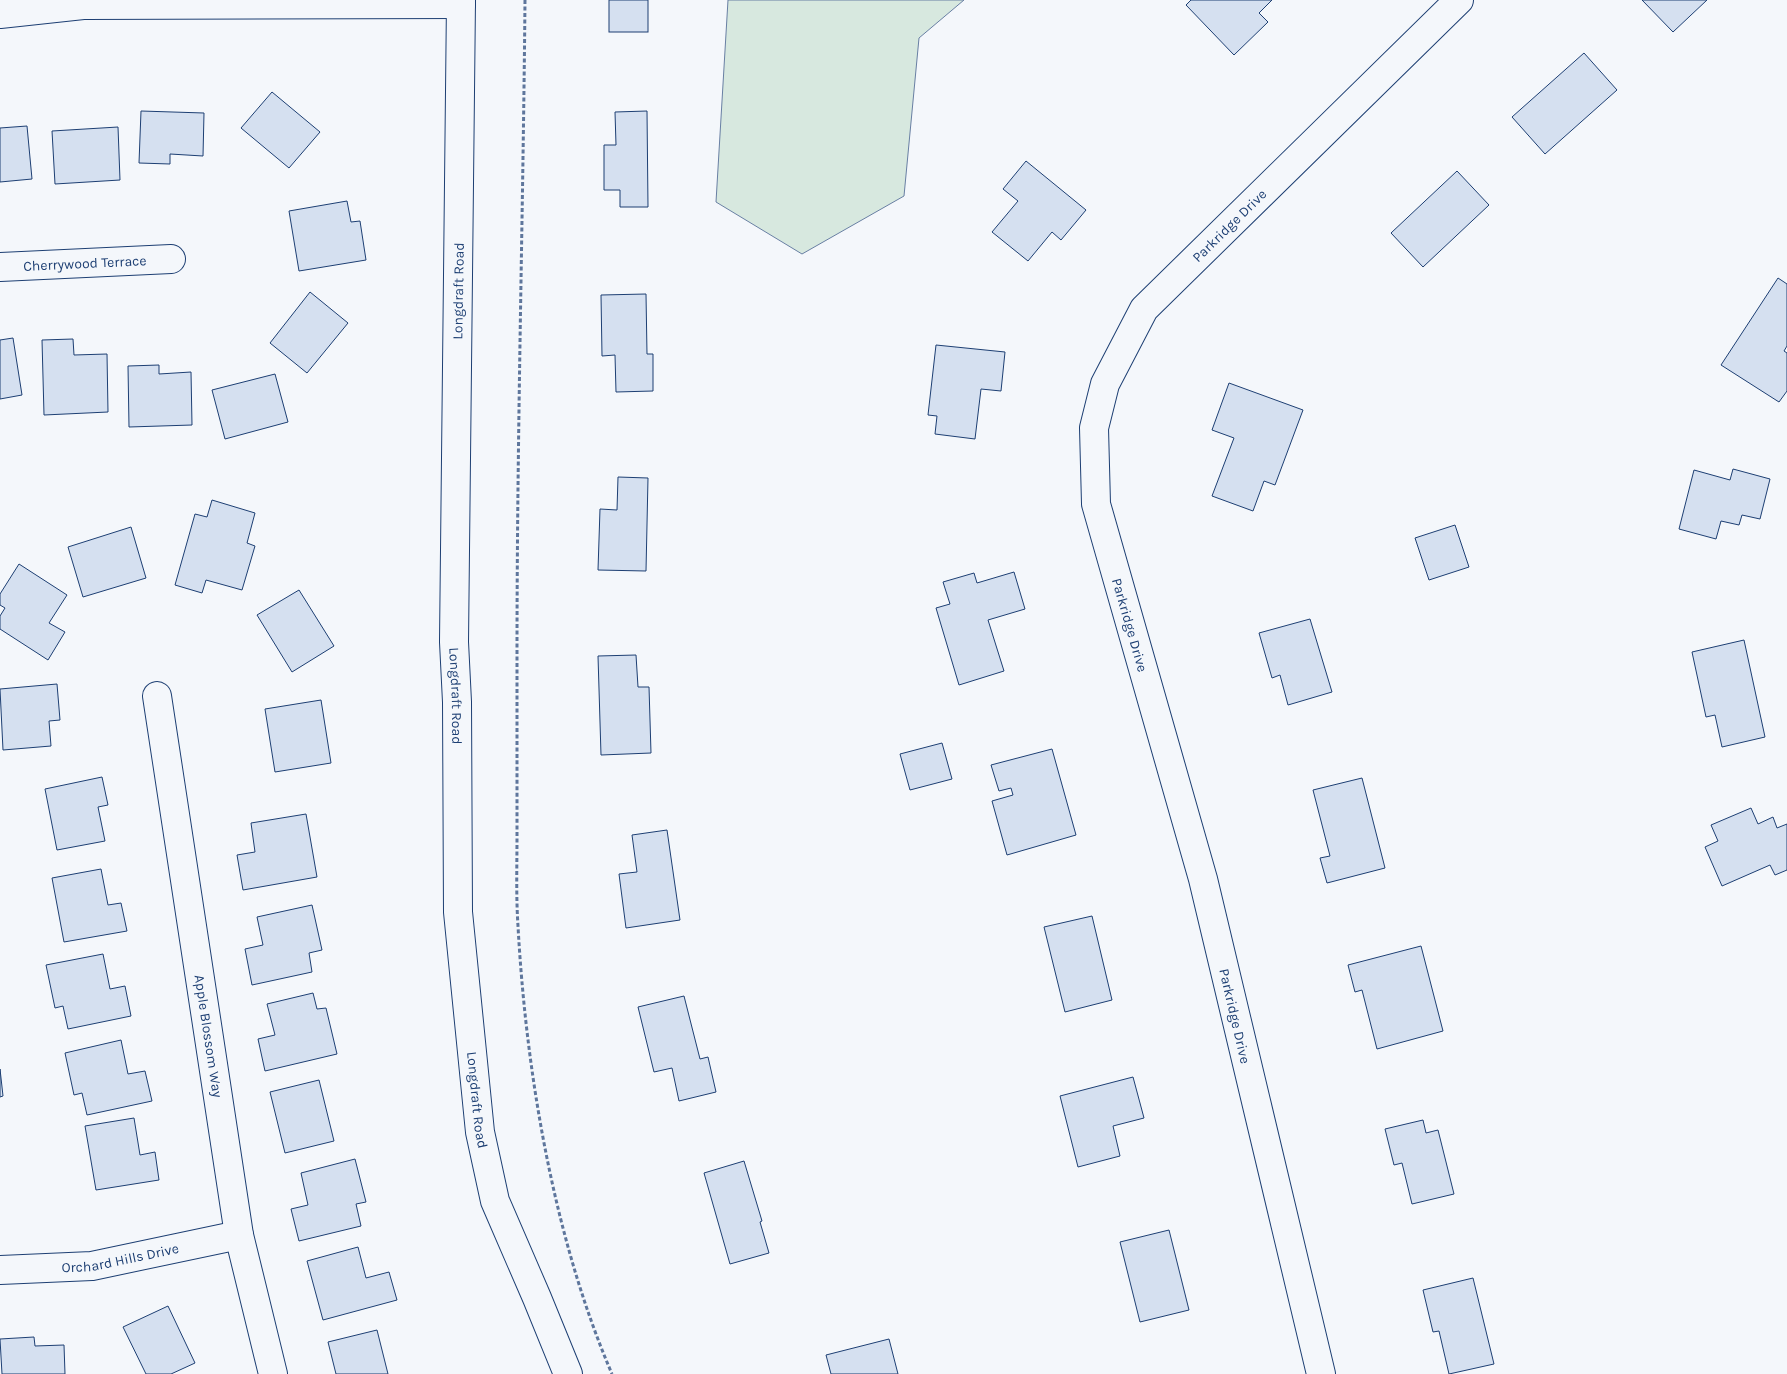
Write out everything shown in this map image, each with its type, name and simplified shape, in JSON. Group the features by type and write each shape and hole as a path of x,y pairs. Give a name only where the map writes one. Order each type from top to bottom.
{"street":[{"name":"Parkridge Drive","path":"1321,1374 1202,879 1096,504 1094,428 1105,384 1144,309 1459,0"},
{"path":"0,14 84,4 461,2"},
{"name":"Longdraft Road","path":"461,2 454,642 457,702 458,912 480,1132 495,1201 568,1374"},
{"name":"Cherrywood Terrace","path":"0,268 171,259"},
{"name":"Apple Blossom Way","path":"157,696 239,1234 273,1374"},
{"name":"Orchard Hills Drive","path":"0,1270 92,1266 239,1234"}],"path":[{"path":"526,0 517,460 517,924 528,1037 536,1095 553,1185 572,1260 600,1346 612,1374"}],"shaded area":[{"path":"728,0 964,0 919,38 904,196 802,254 716,202"}],"building":[{"path":"609,0 648,0 648,32 609,32"},
{"path":"1191,0 1272,0 1259,13 1268,22 1234,55 1186,5"},
{"path":"1642,0 1707,0 1673,32"},
{"path":"1584,53 1617,90 1545,154 1512,117"},
{"path":"272,92 320,132 289,168 241,128"},
{"path":"141,111 204,113 203,156 170,154 170,164 139,163"},
{"path":"647,111 648,207 620,207 620,190 604,190 604,145 616,145 615,112"},
{"path":"27,126 32,179 0,182 0,128"},
{"path":"118,127 120,180 55,184 52,131"},
{"path":"1026,161 1086,210 1061,240 1052,232 1028,261 992,232 1018,201 1003,189"},
{"path":"1457,171 1489,205 1423,267 1391,233"},
{"path":"347,201 351,222 360,221 366,260 299,271 289,211"},
{"path":"1778,278 1787,284 1787,346 1784,351 1787,353 1787,391 1779,402 1721,365"},
{"path":"310,292 348,323 307,373 270,343"},
{"path":"646,294 647,354 653,354 653,391 616,392 615,355 602,356 601,295"},
{"path":"13,338 22,395 0,399 0,340"},
{"path":"73,339 74,355 107,354 108,412 44,415 42,340"},
{"path":"936,345 1005,352 1001,391 981,389 975,439 935,434 937,416 928,415"},
{"path":"159,365 159,374 191,372 192,425 129,427 128,366"},
{"path":"275,374 288,422 225,439 212,390"},
{"path":"1229,383 1303,410 1275,485 1264,481 1253,511 1212,496 1234,438 1212,430"},
{"path":"1733,469 1770,479 1760,519 1742,515 1739,525 1721,521 1716,539 1679,529 1694,470 1730,480"},
{"path":"618,477 648,478 646,571 598,570 600,509 617,510"},
{"path":"212,500 255,513 247,543 255,546 242,590 206,580 202,593 175,585 195,514 207,517"},
{"path":"1455,525 1469,567 1429,580 1415,538"},
{"path":"131,527 146,578 83,597 68,547"},
{"path":"19,564 67,595 49,623 65,632 48,660 0,629 0,616 5,608 0,605 0,594"},
{"path":"1014,572 1025,609 988,620 1004,671 959,685 936,608 950,604 943,582 974,573 977,583"},
{"path":"299,590 334,646 292,672 257,615"},
{"path":"1310,619 1332,692 1288,705 1280,675 1272,678 1259,633"},
{"path":"1744,640 1765,737 1722,747 1715,715 1706,717 1692,652"},
{"path":"636,655 638,687 649,687 651,753 601,755 598,656"},
{"path":"57,684 60,720 49,721 51,746 3,750 0,689"},
{"path":"321,700 331,763 275,772 265,709"},
{"path":"942,743 952,779 910,790 900,754"},
{"path":"1052,749 1076,835 1007,855 992,801 1013,795 1011,788 999,791 991,765"},
{"path":"102,777 108,805 98,807 105,841 57,850 45,789"},
{"path":"1362,778 1385,868 1327,883 1320,858 1330,856 1313,790"},
{"path":"1751,808 1758,824 1773,817 1777,828 1787,824 1787,870 1775,875 1770,865 1722,886 1705,847 1718,841 1711,825"},
{"path":"306,814 317,877 243,890 237,855 255,852 251,823"},
{"path":"667,830 680,920 626,928 619,874 637,872 632,835"},
{"path":"101,869 108,905 121,903 127,931 64,942 52,878"},
{"path":"312,905 322,950 309,953 312,972 252,985 245,949 263,945 257,917"},
{"path":"1092,916 1112,1000 1065,1012 1044,927"},
{"path":"1421,946 1443,1031 1377,1049 1362,990 1355,992 1348,965"},
{"path":"103,954 110,989 125,986 131,1016 68,1029 63,1006 55,1008 46,965"},
{"path":"313,993 317,1009 326,1008 337,1054 265,1071 258,1039 275,1035 267,1004"},
{"path":"684,996 700,1059 708,1057 716,1092 679,1101 672,1068 654,1072 638,1007"},
{"path":"121,1040 128,1074 145,1071 152,1101 87,1115 82,1093 74,1095 65,1053"},
{"path":"0,1069 3,1096 0,1097"},
{"path":"1133,1077 1144,1118 1113,1126 1120,1156 1078,1167 1060,1096"},
{"path":"319,1080 334,1141 285,1153 270,1092"},
{"path":"134,1118 140,1155 155,1152 159,1180 96,1190 85,1126"},
{"path":"1423,1120 1426,1133 1438,1130 1454,1194 1412,1204 1402,1163 1394,1165 1385,1129"},
{"path":"355,1159 366,1202 356,1204 361,1226 299,1241 291,1209 308,1205 301,1173"},
{"path":"744,1161 762,1221 760,1222 769,1253 730,1264 704,1173"},
{"path":"1169,1230 1189,1310 1140,1322 1120,1242"},
{"path":"358,1247 366,1278 389,1272 397,1300 323,1320 307,1261"},
{"path":"1473,1278 1494,1364 1449,1374 1439,1331 1433,1332 1423,1290"},
{"path":"168,1306 195,1363 171,1374 146,1374 123,1327"},
{"path":"377,1330 388,1374 336,1374 328,1342"},
{"path":"34,1337 35,1346 64,1345 65,1374 2,1374 0,1339"},
{"path":"889,1339 898,1374 831,1374 826,1355"}]}
